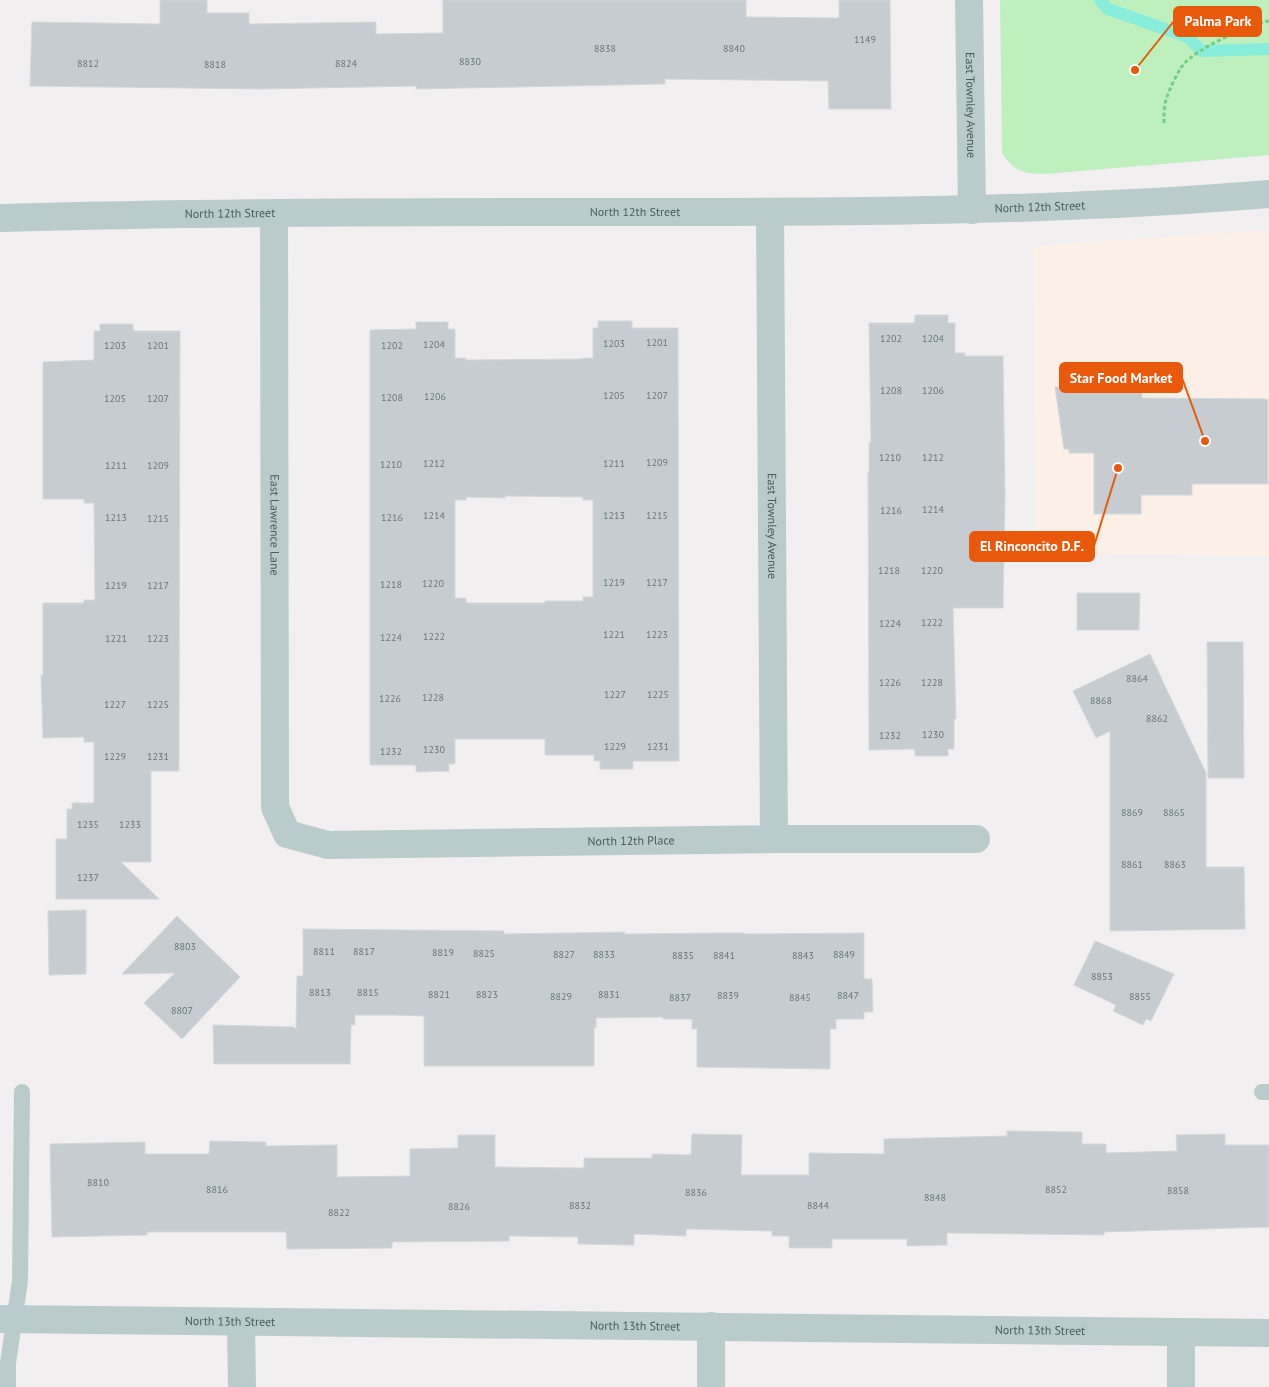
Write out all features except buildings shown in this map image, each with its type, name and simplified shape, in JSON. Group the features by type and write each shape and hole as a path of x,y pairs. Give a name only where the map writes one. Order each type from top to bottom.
{"street":[{"name":"East Townley Avenue","path":"969,0 972,210"},
{"name":"North 12th Street","path":"0,218 274,214 972,210 1200,200 1269,194"},
{"name":"East Townley Avenue","path":"770,212 774,839"},
{"name":"East Lawrence Lane","path":"274,214 275,807 286,834"},
{"name":"North 12th Place","path":"286,834 328,845 774,839 976,839"},
{"name":"North 13th Street","path":"8,1320 1269,1333"},
{"path":"242,1323 242,1387"},
{"path":"711,1326 711,1387"},
{"path":"1181,1333 1181,1387"}],"lane":[{"path":"8,1387 8,1320 20,1281 22,1092"}],"path":[{"path":"1164,123 1166,98 1183,64 1216,42 1260,22 1269,21"}],"shaded area":[{"path":"1269,230 1269,556 1037,554 1033,246"}],"green space":[{"path":"1000,0 1269,0 1269,155 1045,174 1024,172 1015,168 1002,153"}],"waterway":[{"path":"1100,0 1108,9 1188,37 1201,51 1269,49"}],"place":[{"name":"Palma Park","path":"1135,70"},
{"name":"Star Food Market","path":"1205,441"},
{"name":"El Rinconcito D.F.","path":"1118,468"}]}
